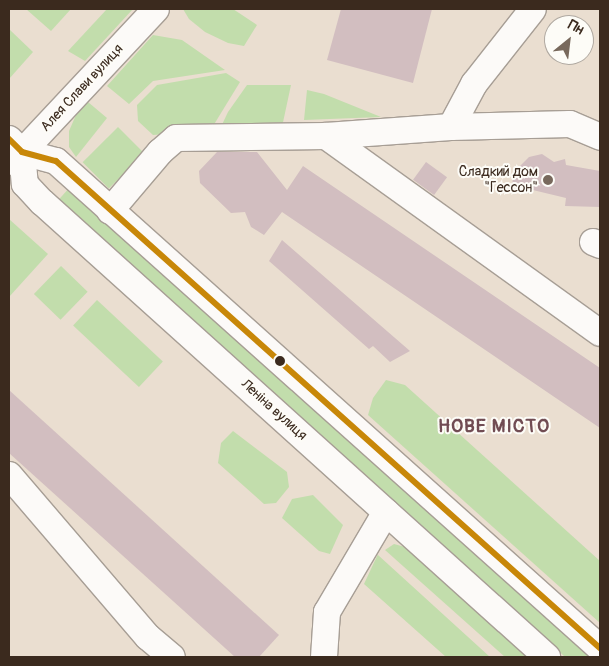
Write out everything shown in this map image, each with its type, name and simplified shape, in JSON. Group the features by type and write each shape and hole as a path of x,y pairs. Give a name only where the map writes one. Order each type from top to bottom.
{"street":[{"name":"Алея Слави вулиця","path":"13,152 156,9"},
{"path":"451,127 474,84 533,9"},
{"path":"110,211 160,152 176,138 326,136 451,127 570,124 600,137"},
{"path":"326,136 600,334"},
{"path":"13,152 56,161 600,648"},
{"name":"Леніна вулиця","path":"13,152 25,184 42,202 547,657"},
{"path":"9,475 148,637 172,657"},
{"path":"324,657 328,612 386,512"}],"green space":[{"path":"26,9 71,9 51,31"},
{"path":"107,9 133,9 85,61 68,51"},
{"path":"183,9 233,9 257,25 244,46 228,43 205,32 189,19"},
{"path":"9,29 33,52 9,79"},
{"path":"153,35 182,40 225,70 153,81 129,104 107,86"},
{"path":"226,73 240,82 210,131 153,135 138,121 137,105 157,85"},
{"path":"247,85 291,85 282,127 219,131 228,112"},
{"path":"307,90 324,94 381,117 304,120"},
{"path":"88,102 107,118 76,157 69,147 69,131 76,115"},
{"path":"118,127 144,153 109,189 83,162"},
{"path":"70,187 592,657 565,657 58,200"},
{"path":"9,219 48,254 9,297"},
{"path":"61,266 88,292 61,320 34,294"},
{"path":"97,300 163,361 139,387 73,326"},
{"path":"386,380 405,385 600,561 600,623 368,415 373,398"},
{"path":"233,431 287,472 289,487 276,503 264,504 218,463 221,443"},
{"path":"313,495 343,525 330,554 319,551 282,518 292,499"},
{"path":"394,544 405,547 528,657 505,657 385,550"},
{"path":"378,554 490,657 446,657 364,584"}],"building":[{"path":"341,9 432,9 413,83 327,60"},
{"path":"217,152 257,152 287,190 303,166 600,368 600,428 282,212 264,235 251,227 245,212 231,213 200,183 199,171"},
{"name":"Сладкий дом \"Гессон\"","path":"542,154 554,162 565,159 566,165 600,171 600,207 565,206 566,198 512,185 514,172 529,157"},
{"path":"426,162 447,177 434,195 413,180"},
{"path":"282,240 410,351 390,362 373,346 369,349 269,261"},
{"path":"9,390 279,635 259,657 235,657 9,453"}],"transit line":[{"path":"9,139 22,152 56,161 600,648"}],"place":[{"name":"Сладкий дом \"Гессон\"","path":"548,180"}],"district":[{"name":"НОВЕ МІСТО","path":"494,427"}]}
